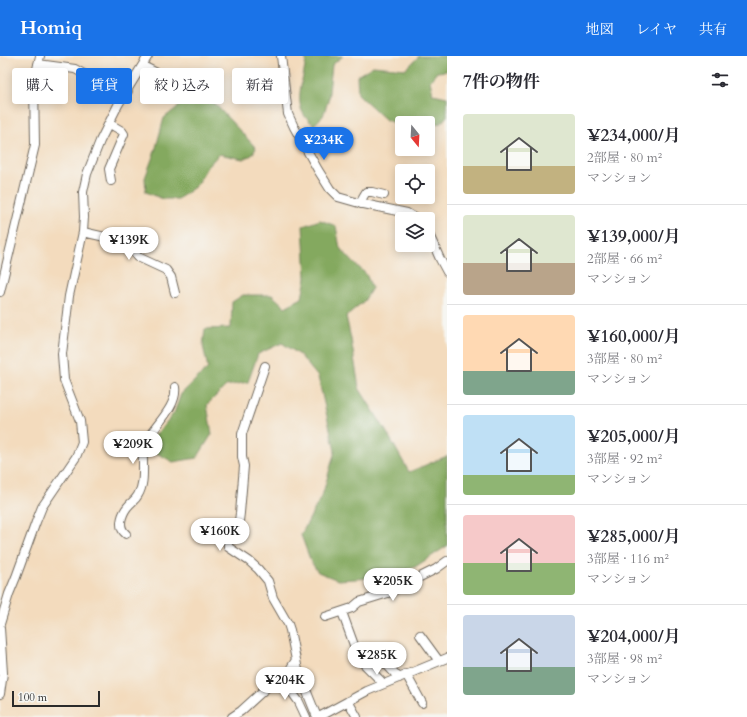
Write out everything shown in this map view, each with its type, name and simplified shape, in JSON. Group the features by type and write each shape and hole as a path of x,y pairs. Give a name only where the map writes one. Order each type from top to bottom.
{"street":[{"path":"132,84 148,56"},
{"path":"281,56 288,114 330,189 338,197 361,204 402,212"},
{"path":"0,292 36,145 34,82 39,60 76,70"},
{"path":"143,66 147,68"},
{"path":"0,624 8,594 16,577 42,507 76,457 82,442 80,421 64,380 62,354 69,296 83,232 83,192 87,174 100,141 110,124 119,104"},
{"path":"110,124 122,131 124,134 109,169 111,181"},
{"path":"361,204 366,192 384,195"},
{"path":"83,232 127,242 138,257 166,270 171,277 175,293"},
{"path":"435,248 447,272"},
{"path":"265,366 242,434 242,457 244,466 240,513 239,521 229,539 228,547 249,561 268,581 274,598 288,624 298,670 318,717 367,691 443,659 420,635"},
{"path":"126,534 123,532 122,518 130,504 135,500 142,486 144,444 162,421 175,398 175,387"},
{"path":"326,618 352,608 359,602 388,593 436,569 447,561"},
{"path":"342,612 361,661 384,684"},
{"path":"0,628 3,673 0,694"},
{"path":"379,654 387,665 403,676 422,703"},
{"path":"232,717 289,671 296,660"},
{"path":"283,676 299,702 306,717"},
{"path":"348,701 357,717"}],"green space":[{"path":"306,56 343,56 332,65 328,101 323,116 314,125 304,115 300,100"},
{"path":"419,56 447,56 447,71 437,72 430,81 433,94 447,97 447,116 441,123 435,124 435,116 395,116 395,123 386,120 358,94 357,76 373,66 406,69"},
{"path":"182,104 215,104 256,148 252,155 243,159 219,154 207,167 196,186 178,199 163,199 146,192 145,178 155,151 164,118"},
{"path":"320,220 336,226 340,248 366,274 372,288 364,301 346,316 359,388 386,431 409,472 447,456 447,546 415,567 373,578 338,580 318,572 311,562 301,535 323,493 335,451 318,377 300,355 282,343 258,354 248,382 226,386 207,405 212,434 197,458 173,462 153,451 153,438 174,413 181,394 208,368 203,346 205,329 231,328 232,302 243,295 272,295 285,307 302,298 306,278 303,226"}]}
